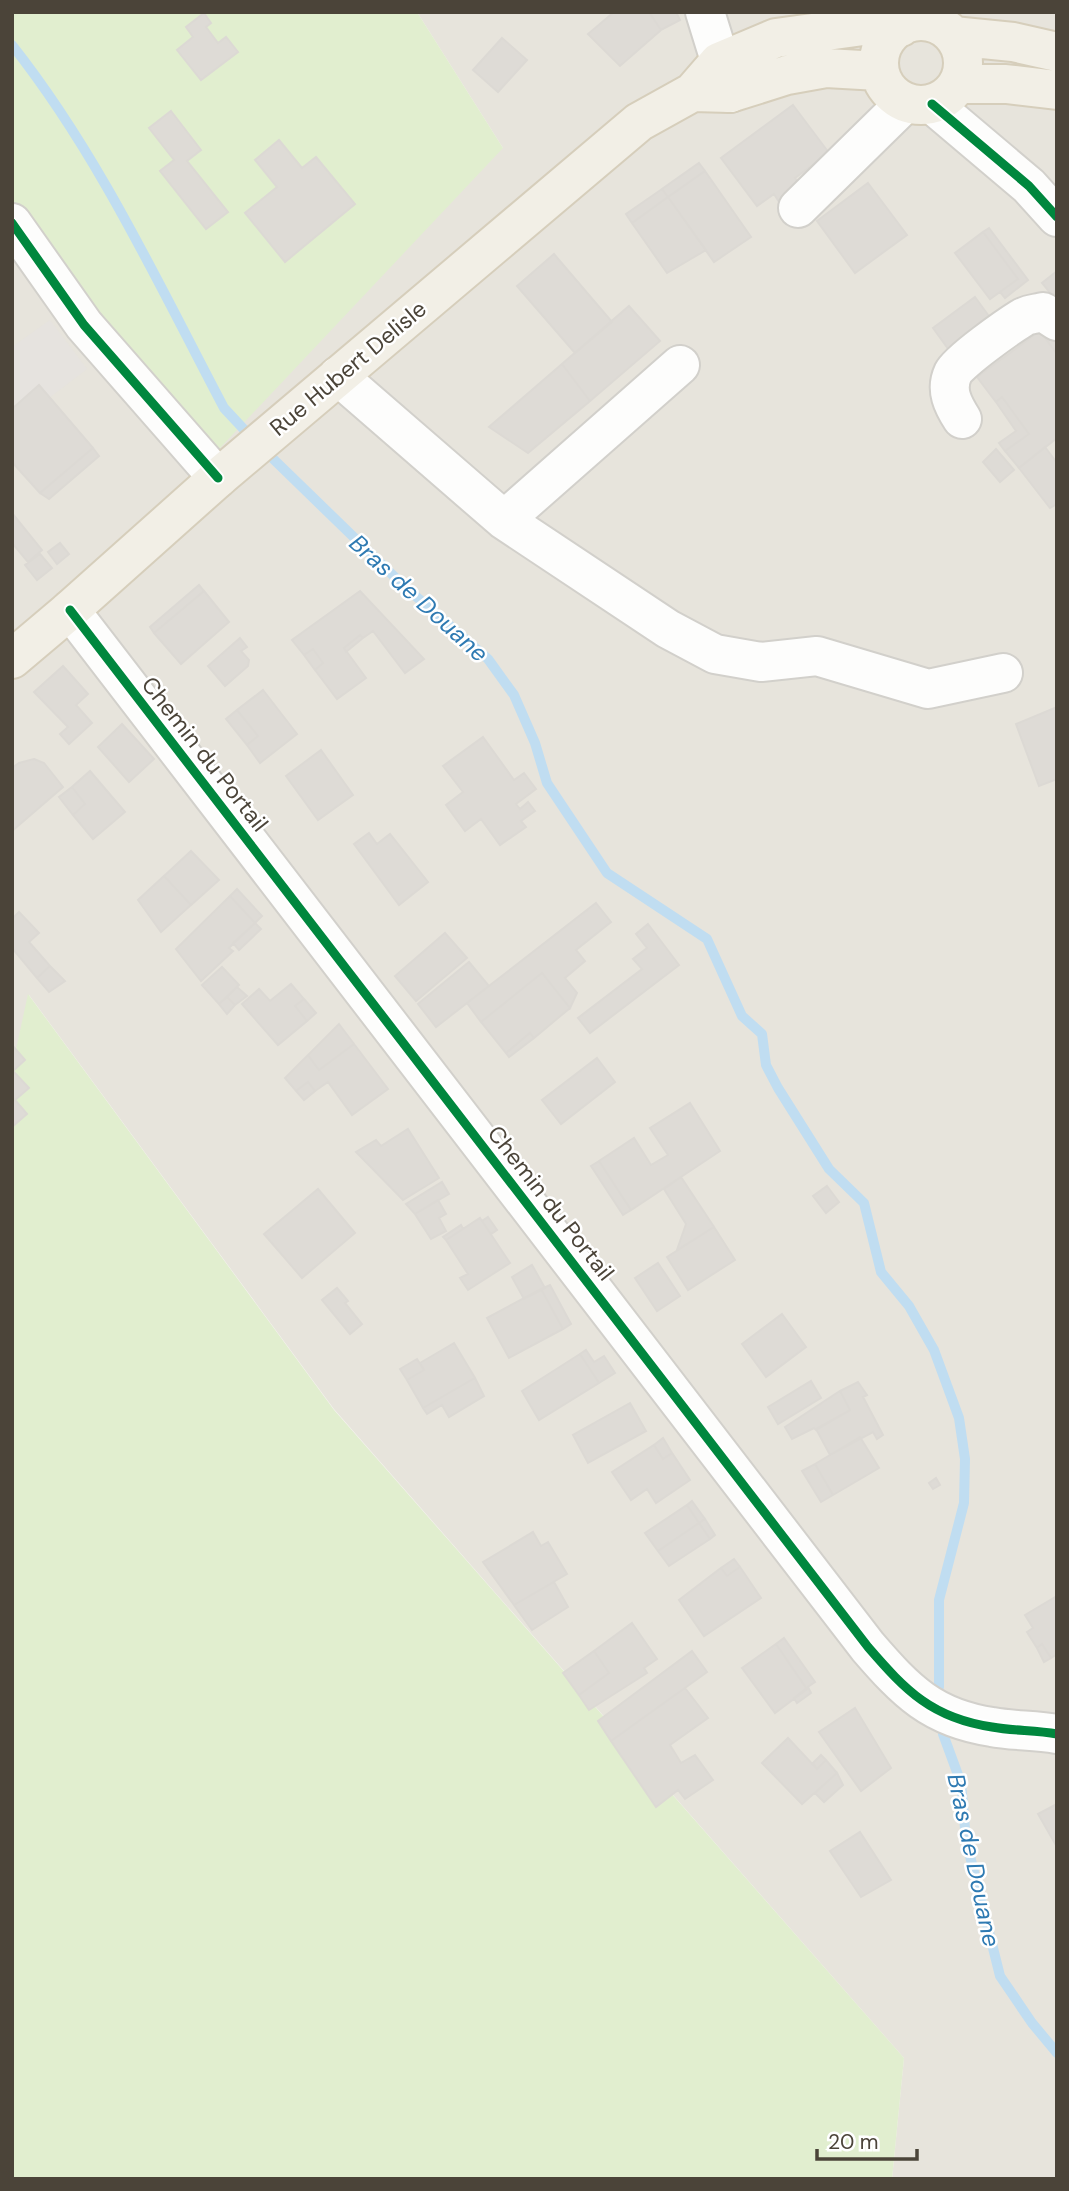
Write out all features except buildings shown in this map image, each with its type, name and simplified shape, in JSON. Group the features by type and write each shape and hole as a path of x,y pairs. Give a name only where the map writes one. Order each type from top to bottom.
{"main road":[{"name":"Rue Hubert Delisle","path":"12,659 225,472 639,122 714,82 776,38 863,26 901,27 914,22 929,22 942,27 953,36 1013,42 1057,52"},
{"path":"901,27 890,34 883,45 879,71 884,84 893,95 931,97 1006,84 1057,90"},
{"path":"931,97 962,68 961,51 953,36"},
{"name":"Rue Hubert Delisle","path":"714,82 787,75 826,68 879,71"}],"street":[{"path":"705,12 714,82"},
{"path":"797,208 931,97 1029,186 1057,217"},
{"path":"12,223 84,325 225,472"},
{"path":"962,419 952,404 950,385 954,370 996,335 1025,316 1043,312 1057,321"},
{"path":"504,520 680,365"},
{"path":"325,387 504,520 668,629 715,654 761,662 817,656 928,689 1003,673"},
{"name":"Chemin du Portail","path":"70,610 896,1680 929,1707 960,1721 995,1728 1057,1734"}],"shaded area":[{"path":"417,12 1057,12 1057,2179 892,2179 904,2058 334,1409 29,995 12,1068 12,207 503,148"},
{"path":"50,320 87,369 49,398 12,409 12,347"}],"green space":[{"path":"12,12 417,12 503,148 204,465 12,228"},
{"path":"28,994 334,1410 904,2058 892,2179 12,2179 12,1068"}],"waterway":[{"name":"Bras de Douane","path":"12,45 73,131 100,176 224,408 253,439"},
{"name":"Bras de Douane","path":"264,450 404,586 488,659 514,695 535,743 547,783 607,873 707,939 742,1016 762,1034 766,1065 778,1088 829,1169 864,1203 881,1272 909,1306 934,1350 959,1418 965,1459 964,1503 939,1600 939,1687"},
{"name":"Bras de Douane","path":"943,1734 961,1783 966,1840 1000,1976 1032,2023 1057,2053"}],"cycle path":[{"path":"932,104 1029,186 1057,217"},
{"path":"12,223 84,325 218,478"},
{"path":"70,610 882,1663 922,1700 953,1717 992,1727 1057,1734"}]}
